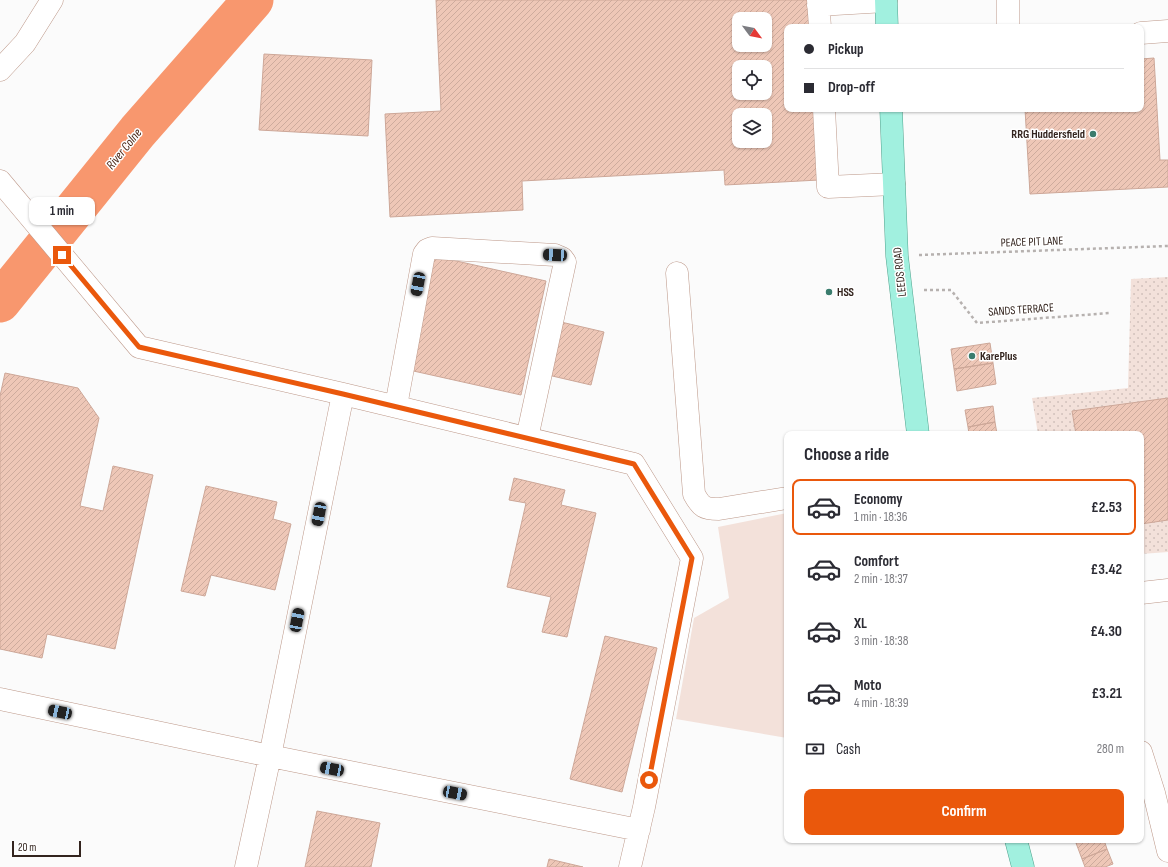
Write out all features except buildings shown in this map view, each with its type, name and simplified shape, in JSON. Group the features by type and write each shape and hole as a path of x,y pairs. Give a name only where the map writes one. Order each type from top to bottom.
{"main road":[{"path":"886,1 888,24"},
{"name":"LEEDS ROAD","path":"891,112 897,256 918,431"},
{"path":"1017,843 1023,867"}],"lane":[{"path":"0,70 25,43 52,0"},
{"path":"1008,0 1008,24"},
{"path":"820,24 818,2 886,1"},
{"path":"1144,33 1168,31"},
{"path":"824,112 828,187 894,184"},
{"path":"6,188 139,347 396,406 634,464 692,558 639,830 630,867"},
{"path":"396,406 424,254 427,250 432,248 555,255 562,258 564,262 527,438"},
{"path":"677,273 694,494 702,506 710,509 719,509 784,498"},
{"path":"246,867 270,756 343,394"},
{"path":"1144,593 1168,590"},
{"path":"0,699 270,756 639,830"},
{"path":"1144,761 1154,793 1168,851"}],"path":[{"name":"PEACE PIT LANE","path":"897,256 1168,246"},
{"name":"SANDS TERRACE","path":"902,291 951,290 977,323 1110,313"}],"shaded area":[{"path":"1168,277 1168,552 1144,554 1144,431 1038,431 1032,398 1128,388 1131,279"},
{"path":"784,514 784,737 676,719 694,618 729,598 718,527"}],"waterway":[{"name":"River Colne","path":"0,302 138,131 253,0"}],"place":[{"name":"RRG Huddersfield","path":"1093,134"},
{"name":"HSS","path":"829,292"},
{"name":"KarePlus","path":"972,356"}],"route":[{"path":"62,255 139,347 634,464 692,558 649,780"}]}
